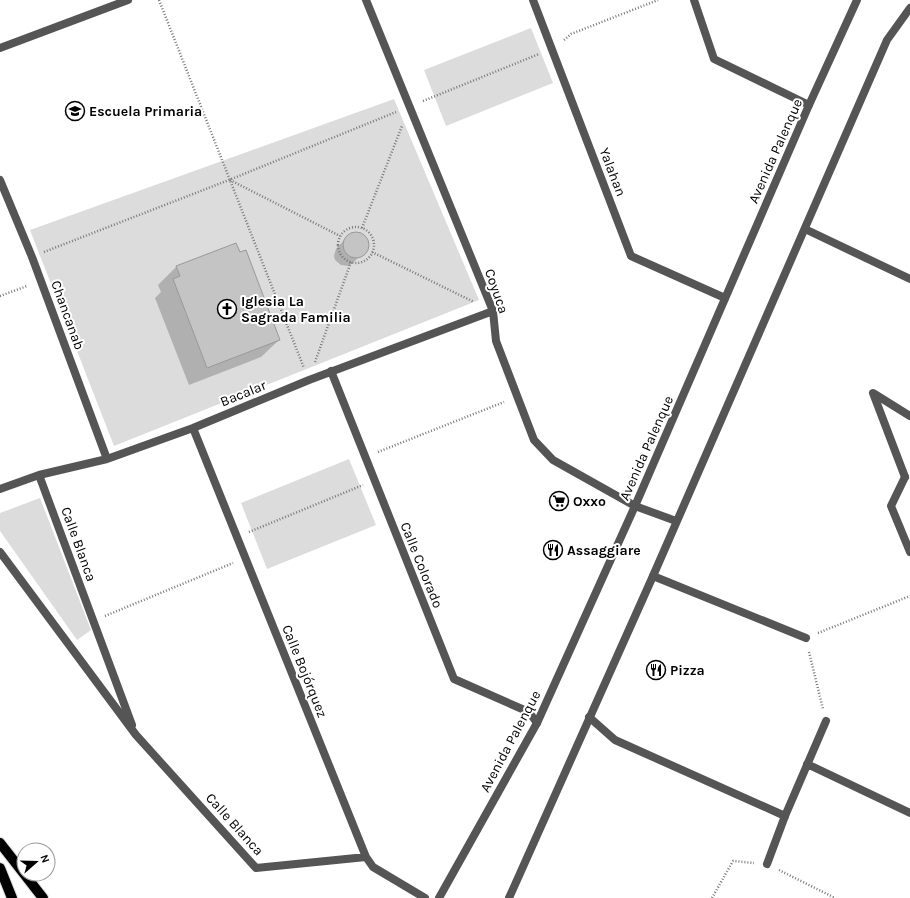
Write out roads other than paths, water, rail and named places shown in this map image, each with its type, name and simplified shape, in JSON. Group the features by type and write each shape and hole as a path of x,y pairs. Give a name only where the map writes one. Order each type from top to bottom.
{"main road":[{"path":"0,844 43,898"},
{"path":"0,868 12,898"}],"street":[{"path":"0,48 115,2 128,0"},
{"name":"Coyuca","path":"366,0 493,311 496,341 534,440 553,460 635,506 676,521"},
{"name":"Yalahan","path":"533,0 631,256 725,298"},
{"path":"694,0 714,59 809,105"},
{"name":"Avenida Palenque","path":"439,898 537,723 635,506 809,105 857,0"},
{"path":"509,898 653,576 887,40 910,8"},
{"name":"Chancanab","path":"0,180 41,280 108,459"},
{"path":"805,228 910,279"},
{"name":"Bacalar","path":"0,489 39,475 108,459 193,428 331,371 493,311"},
{"name":"Calle Colorado","path":"331,371 454,679 529,712 537,723"},
{"path":"910,416 873,393 905,478 891,506 910,552"},
{"name":"Calle Bojórquez","path":"193,428 366,857 373,867 425,898"},
{"name":"Calle Blanca","path":"39,475 136,734"},
{"name":"Calle Blanca","path":"0,552 136,734 256,868 366,857"},
{"path":"653,576 806,638"},
{"path":"589,717 615,740 785,816"},
{"path":"767,864 785,816 826,721"},
{"path":"807,764 910,813"}],"place":[{"name":"Escuela Primaria","path":"75,111"},
{"name":"Iglesia La Sagrada Familia","path":"227,309"},
{"name":"Oxxo","path":"559,501"},
{"name":"Assaggiare","path":"553,550"},
{"name":"Pizza","path":"656,670"}]}
